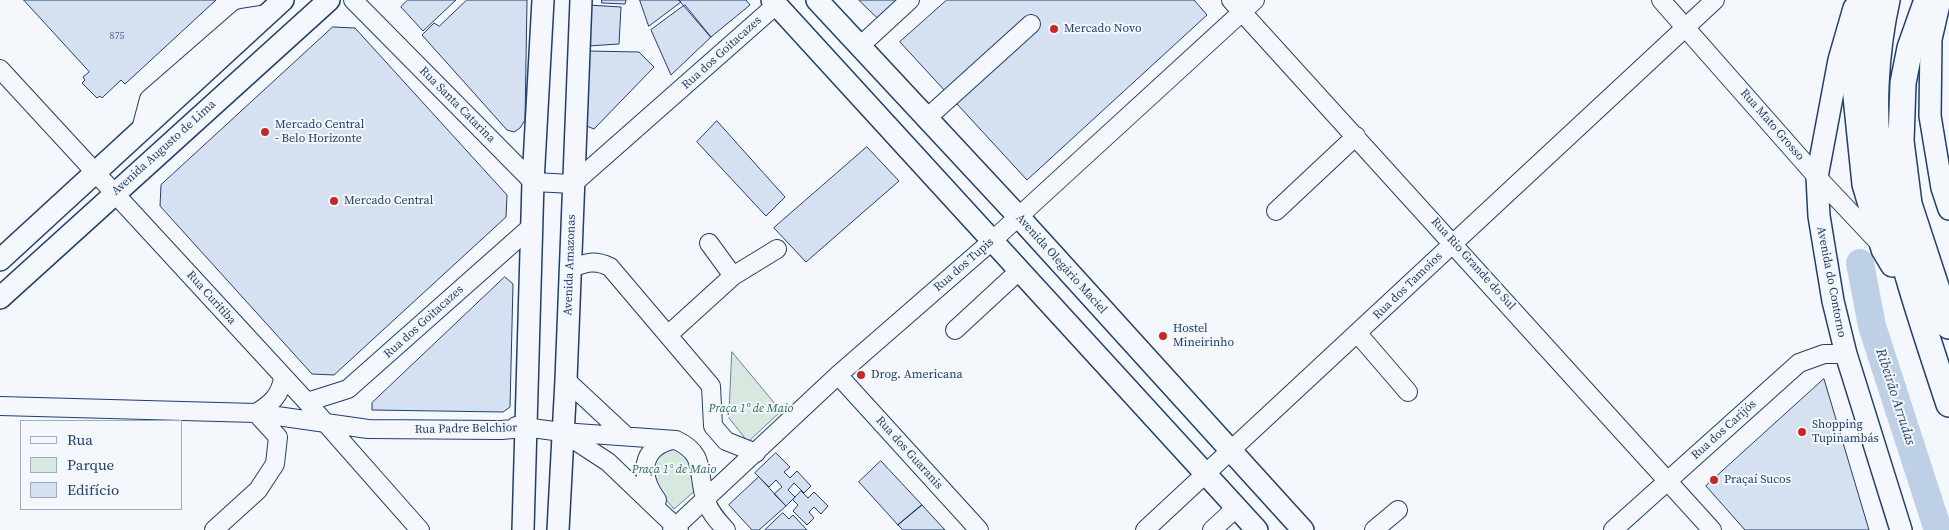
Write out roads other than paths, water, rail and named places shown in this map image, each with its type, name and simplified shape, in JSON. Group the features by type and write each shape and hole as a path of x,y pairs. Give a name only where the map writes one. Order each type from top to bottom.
{"highway":[{"path":"1862,0 1854,87 1865,184 1884,248 1914,301"},
{"path":"1887,0 1879,54 1880,157 1914,301 1949,404"},
{"path":"1927,0 1910,48 1903,83 1901,141 1909,204 1949,326"}],"main road":[{"name":"Avenida Augusto de Lima","path":"0,298 328,0"},
{"path":"523,530 533,182 543,0"},
{"name":"Avenida Amazonas","path":"558,530 581,0"},
{"name":"Avenida Olegário Maciel","path":"817,0 1018,216 1303,530"},
{"name":"Avenida do Contorno","path":"1857,0 1839,60 1817,177 1823,248 1846,354 1901,530"},
{"path":"1940,0 1932,39 1930,116 1942,188 1949,209"},
{"path":"776,2 1257,530"},
{"path":"0,260 276,7"}],"street":[{"name":"Rua Santa Catarina","path":"353,0 533,182"},
{"path":"860,46 910,0"},
{"name":"Rua Mato Grosso","path":"1662,0 1817,177 1884,248"},
{"name":"Rua dos Tamoios","path":"1145,530 1358,334 1453,242 1716,0"},
{"name":"Rua dos Goitacazes","path":"573,184 776,2"},
{"name":"Rua dos Tupis","path":"676,529 838,375 993,240 1243,4"},
{"name":"Rua Rio Grande do Sul","path":"1243,4 1356,136 1712,530"},
{"path":"927,118 1031,24"},
{"name":"Rua Curitiba","path":"0,69 307,402 420,530"},
{"path":"1276,211 1356,136"},
{"path":"533,182 573,184"},
{"name":"Rua dos Goitacazes","path":"307,402 348,389 532,226"},
{"path":"709,243 733,276"},
{"path":"668,335 733,276 776,249"},
{"path":"569,269 590,261 600,262 610,267 711,386 713,426 726,441 756,452"},
{"path":"955,330 1020,270"},
{"path":"1358,334 1408,392"},
{"name":"Rua dos Carijós","path":"1614,530 1667,480 1799,363 1824,354 1846,354"},
{"name":"Rua dos Guaranis","path":"838,375 979,530"},
{"path":"214,530 258,490 275,464 278,437 256,414 277,397 282,386 283,377"},
{"path":"566,380 625,436"},
{"name":"Rua Padre Belchior","path":"0,406 256,414 368,429 501,430 526,428 676,440"},
{"path":"562,432 608,462 676,529"},
{"path":"676,529 645,481 644,468 647,457 654,449 662,442 676,440 693,450 700,462 705,500 711,513 726,530"},
{"path":"1212,530 1236,508"},
{"path":"1374,530 1398,510"}],"waterway":[{"name":"Ribeirão Arrudas","path":"1860,263 1872,326 1938,530"}],"place":[{"name":"Mercado Novo","path":"1054,29"},
{"name":"Mercado Central - Belo Horizonte","path":"265,132"},
{"name":"Mercado Central","path":"334,201"},
{"name":"Hostel Mineirinho","path":"1163,336"},
{"name":"Drog. Americana","path":"861,375"},
{"name":"Shopping Tupinambás","path":"1802,432"},
{"name":"Praçaí Sucos","path":"1714,480"}],"park label":[{"name":"Praça 1º de Maio","path":"751,409"},
{"name":"Praça 1° de Maio","path":"674,470"}]}
